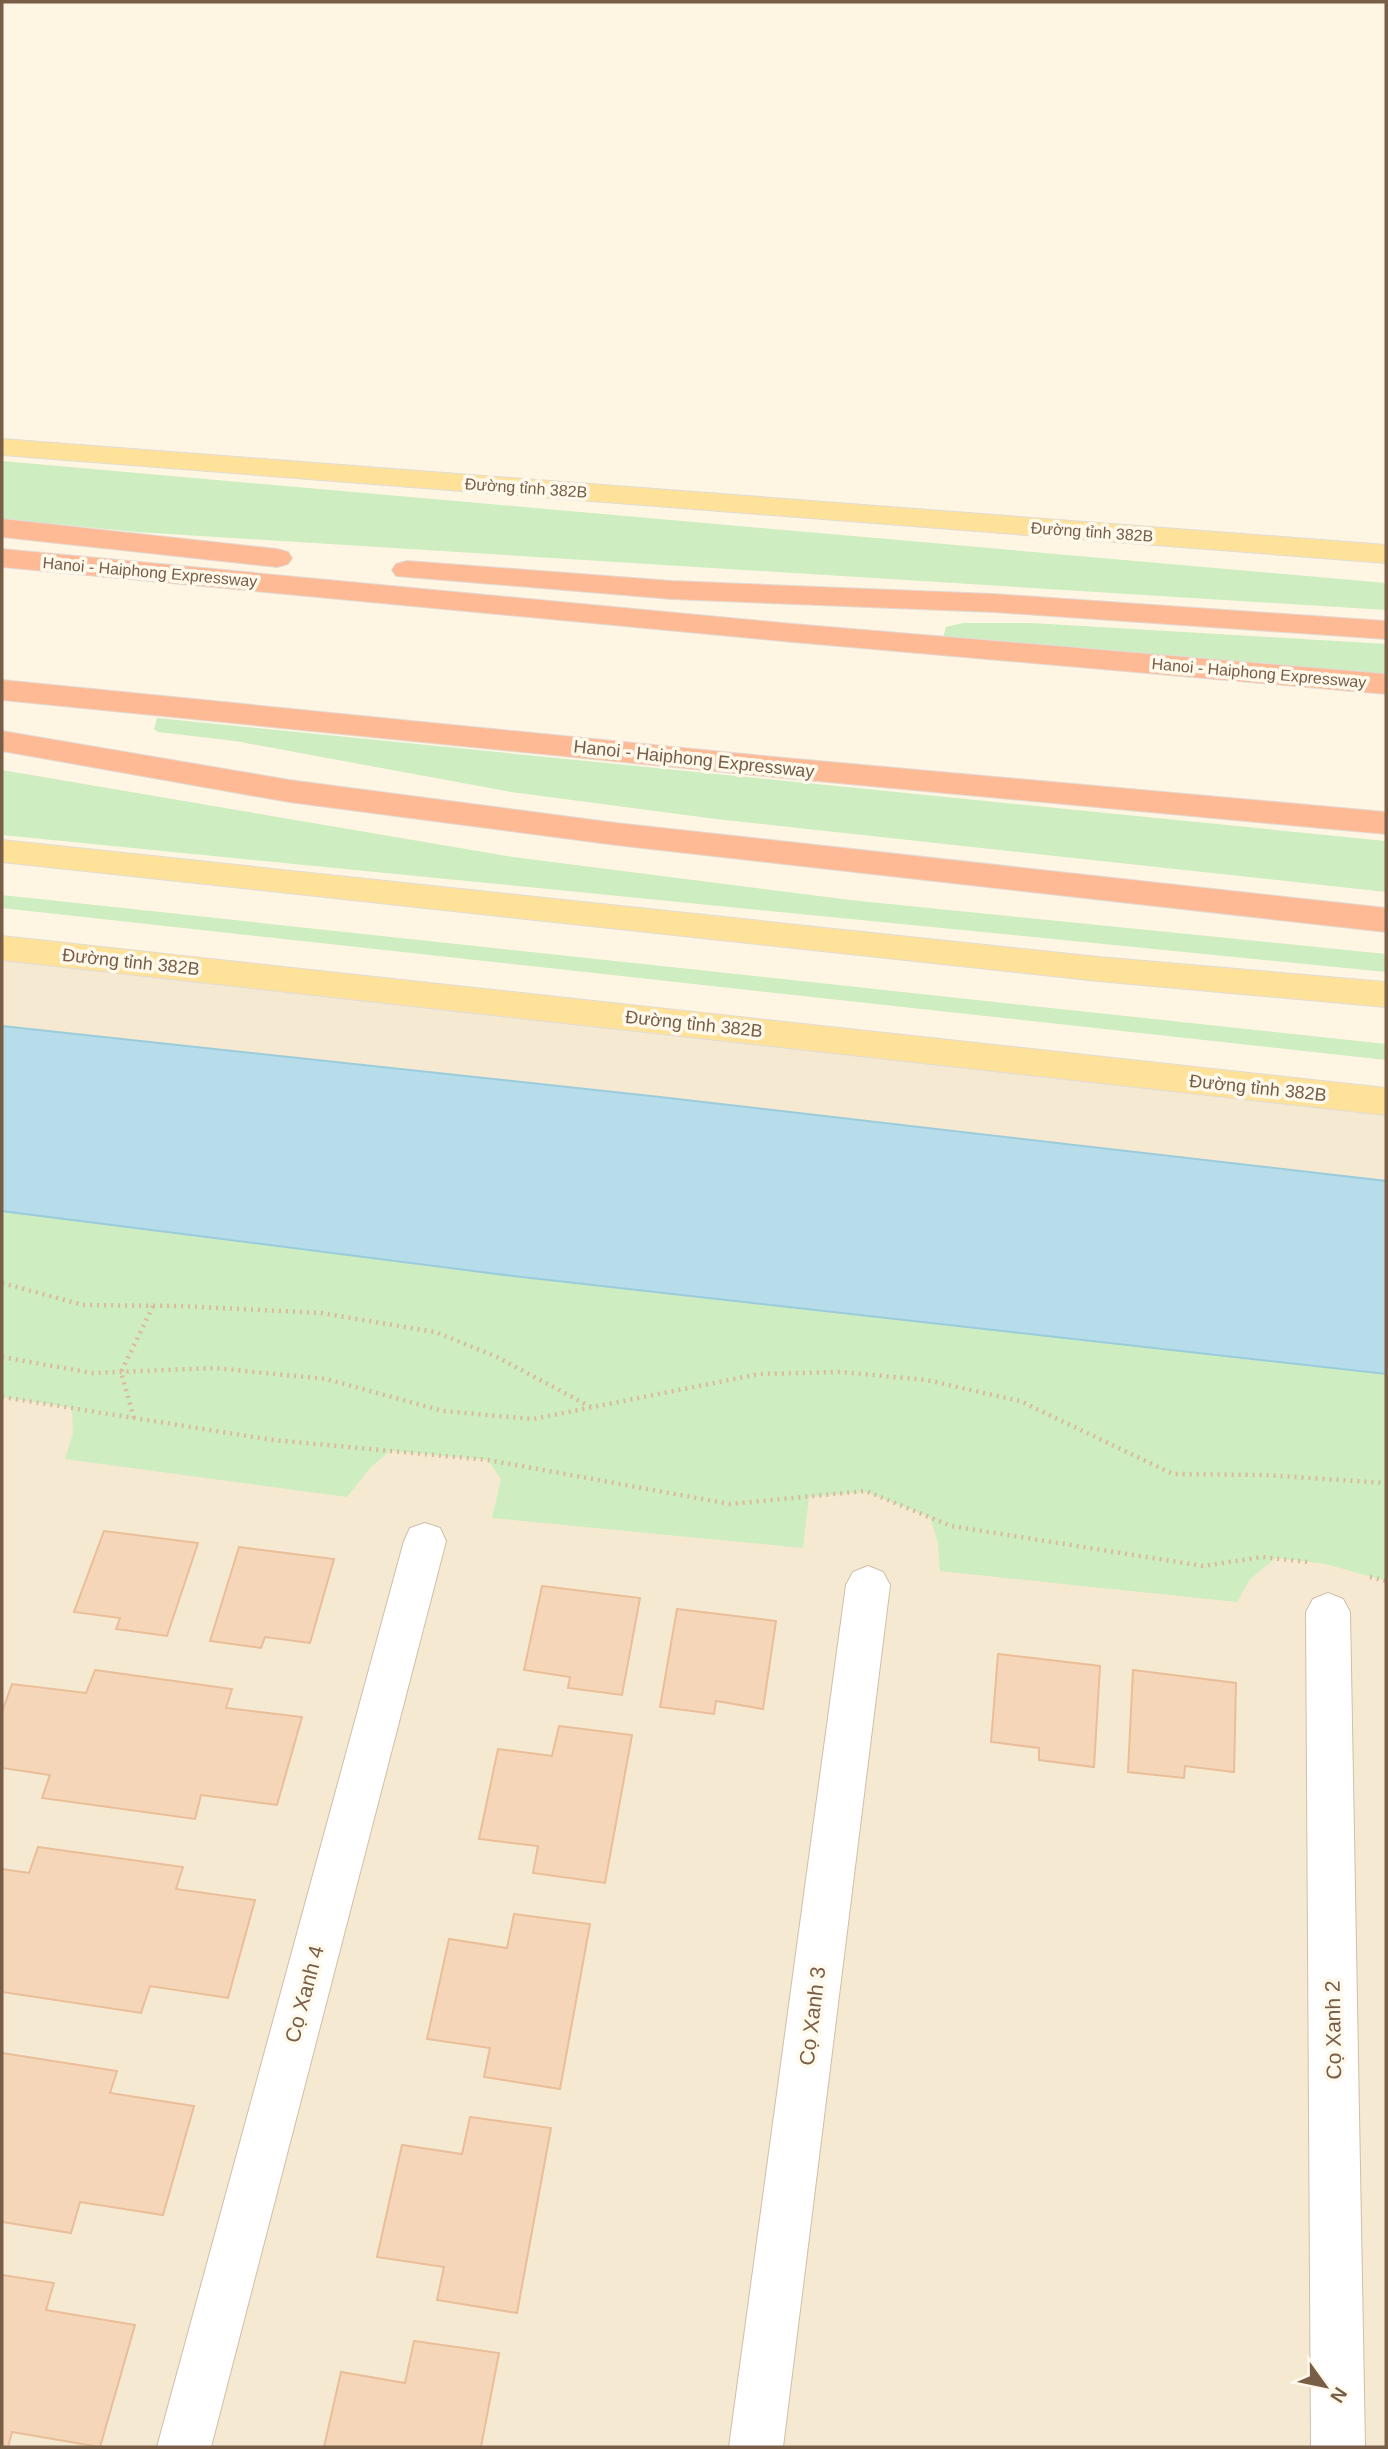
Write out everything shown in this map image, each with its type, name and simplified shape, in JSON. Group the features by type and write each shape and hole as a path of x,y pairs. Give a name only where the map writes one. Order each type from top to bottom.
{"highway":[{"path":"2,528 354,566 672,590 993,603 1386,630"},
{"name":"Hanoi - Haiphong Expressway","path":"2,558 779,631 1386,684"},
{"name":"Hanoi - Haiphong Expressway","path":"2,690 788,768 1386,823"},
{"path":"2,741 289,791 589,831 1386,920"}],"main road":[{"name":"Đường tỉnh 382B","path":"2,447 1386,554"},
{"path":"2,852 1098,970 1386,995"},
{"name":"Đường tỉnh 382B","path":"2,948 1386,1102"}],"street":[{"name":"Cọ Xanh 4","path":"184,2447 425,1541"},
{"name":"Cọ Xanh 3","path":"756,2447 868,1586"},
{"name":"Cọ Xanh 2","path":"1328,1612 1338,2447"}],"path":[{"path":"2,1283 83,1305 321,1313 435,1332 495,1356 592,1408"},
{"path":"134,1418 121,1372 153,1306"},
{"path":"2,1357 92,1373 215,1368 326,1379 443,1411 533,1419 759,1374 841,1373 926,1380 1020,1401 1173,1474 1265,1475 1386,1483"},
{"path":"2,1397 273,1440 488,1460 730,1504 866,1492 951,1525 1203,1566 1262,1557 1313,1562"},
{"path":"1362,1574 1386,1581"}],"shaded area":[{"path":"2,949 1386,1103 1386,2447 2,2447"}],"green space":[{"path":"2,461 1386,583 1386,610 137,532 2,519"},
{"path":"963,623 1032,623 1386,644 1386,682 953,642 943,638 946,627"},
{"path":"157,718 1386,841 1386,892 716,819 511,792 235,741 158,732 154,729"},
{"path":"2,770 513,857 850,900 1386,954 1386,972 2,835"},
{"path":"2,895 1386,1044 1386,1060 2,908"},
{"path":"2,1211 513,1276 1386,1374 1386,1581 1326,1564 1276,1558 1250,1579 1237,1602 940,1571 938,1543 930,1517 866,1492 809,1497 803,1548 492,1518 501,1479 488,1460 390,1451 370,1468 347,1497 65,1459 73,1433 72,1408 2,1397"}],"water":[{"path":"2,1026 660,1097 1386,1181 1386,1374 513,1276 2,1211"}],"building":[{"path":"104,1531 198,1543 167,1636 116,1629 120,1618 74,1612"},
{"path":"239,1547 334,1559 310,1643 265,1637 261,1648 210,1641"},
{"path":"542,1586 640,1598 622,1695 568,1688 570,1677 524,1670"},
{"path":"677,1609 776,1621 763,1709 716,1701 714,1714 660,1707"},
{"path":"998,1654 1100,1666 1094,1767 1039,1760 1039,1748 991,1742"},
{"path":"95,1670 232,1689 226,1708 302,1717 277,1805 201,1795 195,1819 42,1798 50,1775 2,1768 2,1712 12,1684 86,1693"},
{"path":"1133,1670 1236,1683 1234,1772 1185,1766 1184,1778 1128,1772"},
{"path":"559,1726 632,1735 605,1883 533,1873 538,1846 479,1839 498,1749 552,1756"},
{"path":"38,1847 183,1867 176,1889 255,1900 228,1998 150,1986 141,2013 2,1992 2,1869 29,1873"},
{"path":"514,1914 590,1924 560,2089 484,2077 490,2048 427,2039 449,1939 507,1948"},
{"path":"2,2053 117,2071 110,2093 194,2106 163,2215 80,2202 71,2233 2,2222"},
{"path":"470,2117 551,2128 517,2313 437,2300 444,2267 377,2257 402,2145 462,2154"},
{"path":"2,2275 54,2283 46,2310 135,2325 100,2447 12,2432 8,2447 2,2447"},
{"path":"414,2341 499,2353 481,2447 324,2447 341,2372 405,2383"}]}
